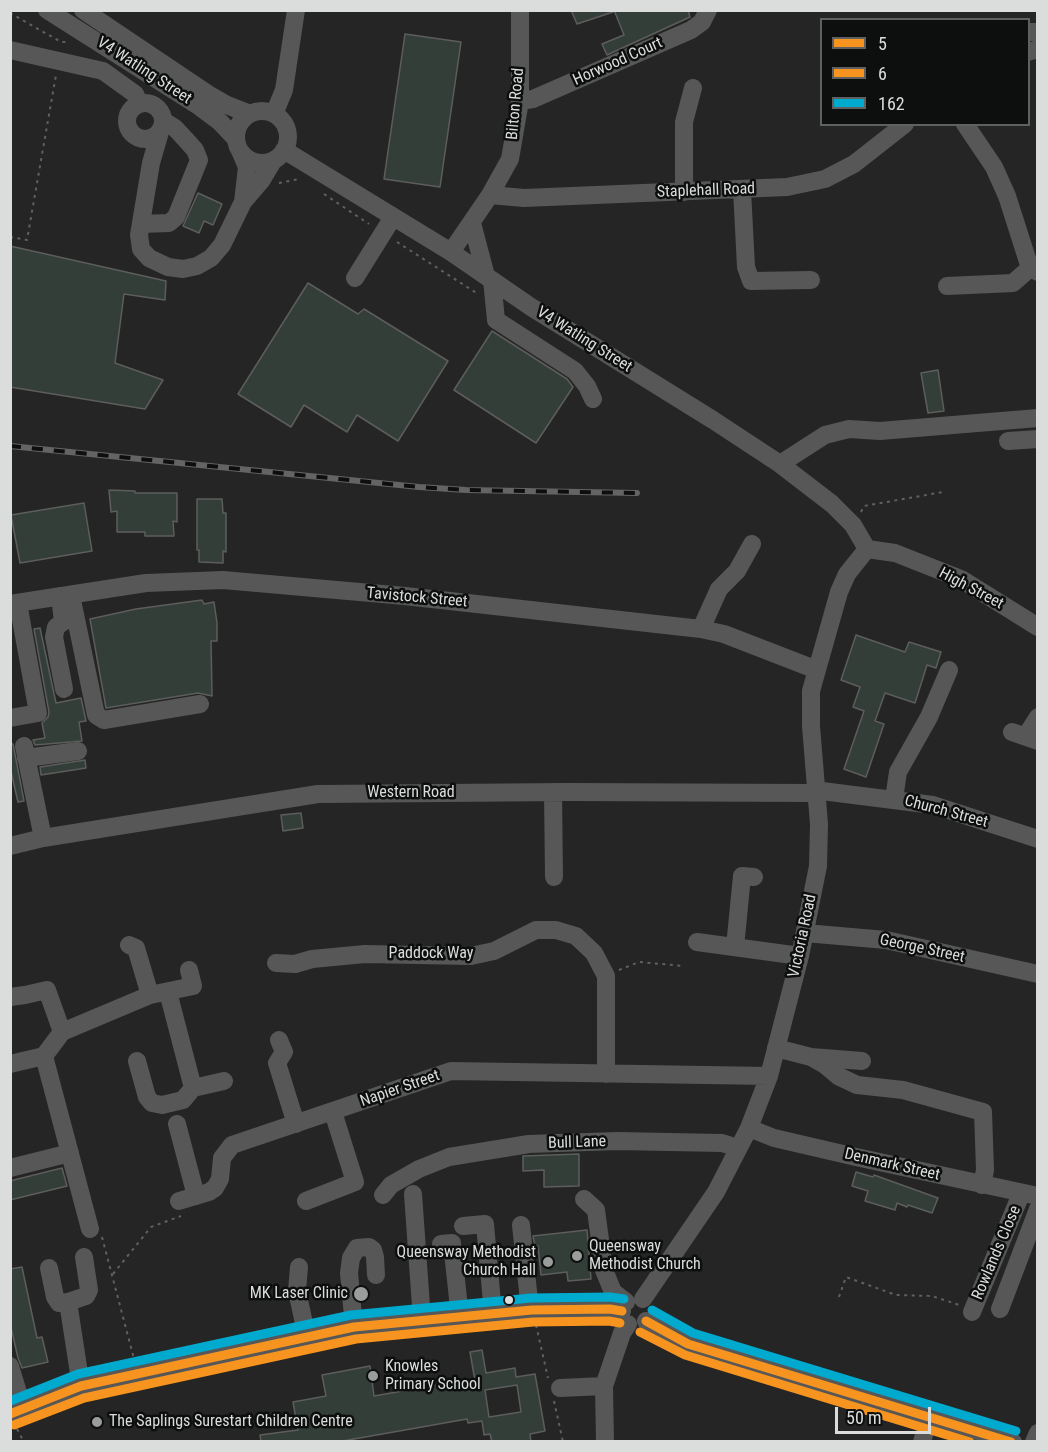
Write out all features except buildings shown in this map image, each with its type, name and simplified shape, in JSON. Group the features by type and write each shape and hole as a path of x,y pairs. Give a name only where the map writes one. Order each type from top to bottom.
{"street":[{"name":"V4 Watling Street","path":"47,10 201,107 220,122 238,146"},
{"name":"V4 Watling Street","path":"83,10 208,94 250,114"},
{"path":"274,114 284,90 296,10"},
{"name":"Bilton Road","path":"451,252 490,195 510,159 520,101 520,10"},
{"name":"Horwood Court","path":"520,101 533,99 692,30 702,22 708,10"},
{"path":"10,50 104,71 135,94 139,103"},
{"path":"684,192 684,122 693,88"},
{"path":"151,163 145,149 131,133 127,121 130,110 139,103 156,105 163,114 162,126 151,163 139,235 141,249 149,258 168,267 183,269 197,266 211,258 222,245 243,202 261,181 287,142 285,126 274,114 266,112 250,114 239,124 238,146 247,167 243,202"},
{"path":"136,137 148,139 162,126"},
{"path":"141,224 169,223 176,217 199,160 195,150 175,128 162,126"},
{"name":"Staplehall Road","path":"490,195 524,198 787,187 825,179 854,164 902,126"},
{"path":"947,286 1013,283 1034,270 994,167 966,126"},
{"path":"238,146 256,162 264,163 279,156"},
{"name":"V4 Watling Street","path":"279,156 393,217 451,252 531,307 780,464 832,504 853,525 867,549"},
{"path":"742,190 746,267 751,281 811,280"},
{"path":"355,278 393,217"},
{"path":"472,223 489,278 496,320 575,371 587,386 593,399"},
{"path":"780,464 825,435 849,429 880,431 1038,418"},
{"path":"1008,441 1038,439"},
{"path":"701,629 719,589 737,571 752,544"},
{"name":"High Street","path":"867,549 895,553 961,579 1038,627"},
{"name":"Victoria Road","path":"605,1442 604,1386 622,1333 633,1312 716,1192 749,1128 769,1076 800,956 818,866 819,824 811,726 811,691 846,574 867,549"},
{"name":"Tavistock Street","path":"14,604 146,583 223,580 405,596 701,629 724,634 817,670"},
{"path":"64,689 54,637 56,627 63,622 66,596"},
{"path":"66,596 96,715 104,720 201,704"},
{"path":"10,718 38,713 14,604"},
{"path":"894,799 898,772 929,717 949,670"},
{"path":"1026,736 1038,717"},
{"path":"44,838 25,752 78,751"},
{"path":"553,792 554,877"},
{"name":"Western Road","path":"10,846 44,838 318,794 816,792"},
{"name":"Church Street","path":"816,792 933,805 1038,839"},
{"path":"735,947 742,876 754,878"},
{"name":"Paddock Way","path":"276,963 295,964 312,959 365,954 471,956 494,951 536,930 556,930 576,936 594,953 606,976"},
{"name":"George Street","path":"805,933 886,940 1038,974"},
{"path":"697,942 800,956"},
{"path":"129,945 136,948 150,994"},
{"path":"10,1064 44,1056 62,1032 150,994 193,986 189,970"},
{"path":"606,976 606,1074"},
{"path":"10,997 46,990 62,1032"},
{"path":"168,992 194,1088"},
{"path":"279,1040 284,1052 277,1063 296,1124"},
{"path":"777,1048 811,1057 862,1061"},
{"path":"44,1056 70,1153 95,1230"},
{"path":"811,1057 838,1076 857,1085 903,1090 982,1112 985,1170 982,1185"},
{"path":"137,1061 147,1096 152,1103 162,1105 183,1100 194,1088 224,1081"},
{"name":"Napier Street","path":"187,1198 216,1188 220,1179 222,1158 232,1145 451,1071 769,1076"},
{"path":"306,1201 355,1182 333,1112"},
{"path":"177,1124 187,1198"},
{"name":"Denmark Street","path":"749,1128 774,1138 1029,1195"},
{"name":"Bull Lane","path":"383,1195 391,1185 419,1169 449,1157 529,1144 722,1143 738,1148"},
{"path":"10,1168 70,1153"},
{"path":"413,1194 422,1320"},
{"name":"Rowlands Close","path":"973,1310 1029,1195"},
{"path":"584,1199 596,1210 604,1270 614,1292 633,1312 688,1344 1013,1442"},
{"path":"1000,1309 1038,1209"},
{"path":"463,1226 485,1224 493,1314"},
{"path":"521,1225 533,1316"},
{"path":"441,1244 452,1243 460,1317"},
{"path":"354,1327 349,1274 351,1258 357,1248 369,1247 373,1250 376,1275"},
{"path":"49,1268 55,1297 59,1303 68,1302 86,1296 89,1290 84,1257"},
{"path":"298,1267 297,1291 307,1337"},
{"path":"68,1302 81,1386"},
{"path":"10,1366 17,1411 81,1386 354,1327 493,1314 533,1316 610,1309 633,1312"},
{"path":"554,1391 604,1386"},
{"path":"922,1442 929,1417"},
{"path":"1034,1442 1038,1433"}],"path":[{"path":"10,15 61,42 68,41"},
{"path":"10,237 27,240 59,61"},
{"path":"853,525 864,506 943,492"},
{"path":"606,976 639,962 684,966"},
{"path":"113,1274 151,1227 181,1217 187,1198"},
{"path":"95,1230 113,1274 135,1362 141,1360"},
{"path":"839,1297 846,1277 896,1295 932,1296 973,1310"},
{"path":"533,1316 554,1391 563,1442"}],"railway":[{"path":"10,446 419,487 637,493"}],"transit line":[{"name":"162","path":"10,1401 78,1374 351,1315 531,1298 610,1297 624,1299"},
{"name":"5","path":"10,1414 81,1386 354,1327 532,1310 610,1309 622,1311"},
{"name":"162","path":"652,1310 693,1333 1016,1431"},
{"name":"6","path":"14,1425 84,1398 356,1339 533,1322 609,1321 620,1323"},
{"name":"5","path":"646,1321 688,1344 1011,1442"},
{"name":"6","path":"640,1332 685,1355 970,1442"}],"place":[{"name":"Queensway Methodist Church","path":"577,1256"},
{"name":"Queensway Methodist Church Hall","path":"548,1262"},
{"name":"MK Laser Clinic","path":"361,1294"},
{"name":"Knowles Primary School","path":"373,1376"},
{"name":"The Saplings Surestart Children Centre","path":"97,1422"}]}
